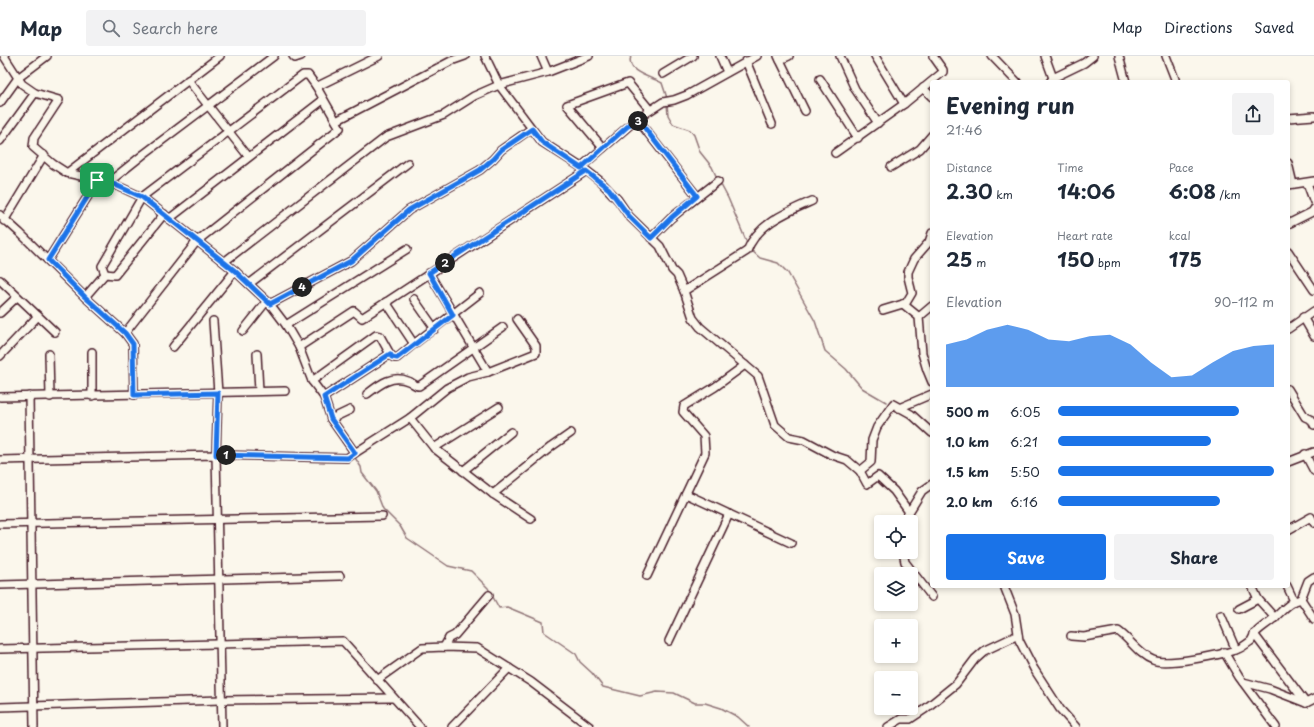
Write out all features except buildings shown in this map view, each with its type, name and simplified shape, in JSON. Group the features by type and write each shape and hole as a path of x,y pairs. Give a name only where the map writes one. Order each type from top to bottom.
{"street":[{"path":"4,56 22,84 35,93 59,100 34,138 33,147 67,173 109,182 142,197 224,262 249,284 268,303 286,325 299,347 312,380 324,397 331,419 355,453"},
{"path":"0,103 18,78 47,56"},
{"path":"67,173 220,56"},
{"path":"109,182 274,56"},
{"path":"293,56 295,58 301,56"},
{"path":"316,86 379,56"},
{"path":"336,121 451,61 464,56"},
{"path":"485,56 499,85 542,142 584,169 609,189 629,216 660,246 684,291 693,318 700,327 758,376 775,425 789,437 804,440 832,455 847,460 860,472 867,484 878,476 894,491 909,512"},
{"path":"541,56 548,72"},
{"path":"224,262 386,137 444,115 474,96 499,85 548,72 589,56"},
{"path":"663,74 693,56"},
{"path":"720,56 727,72"},
{"path":"299,347 354,311 362,319 584,169 603,148 637,118 666,102 687,95 757,56"},
{"path":"789,56 779,58 805,111"},
{"path":"840,56 855,89 878,123"},
{"path":"876,56 904,104"},
{"path":"933,56 943,72 933,80"},
{"path":"992,56 1015,80"},
{"path":"1045,56 1051,80 1084,63 1093,56"},
{"path":"1119,56 1125,80"},
{"path":"1166,56 1175,79"},
{"path":"746,61 772,124"},
{"path":"106,274 102,266 142,197 303,75 308,75 340,128 197,241 125,333"},
{"path":"820,79 858,138"},
{"path":"188,80 248,156"},
{"path":"835,153 904,104 930,82"},
{"path":"603,148 567,105 628,83 650,110"},
{"path":"923,88 930,95"},
{"path":"0,141 35,93"},
{"path":"106,274 115,275 166,217 323,100"},
{"path":"1290,118 1314,116"},
{"path":"637,118 697,196"},
{"path":"243,331 268,303 351,261 409,210 480,170 501,150 532,129"},
{"path":"891,167 920,149 930,137"},
{"path":"44,155 1,217 20,233 85,297 125,333 133,344 134,395"},
{"path":"249,284 408,163"},
{"path":"48,260 97,180"},
{"path":"651,238 671,218 697,196 718,181"},
{"path":"1290,185 1310,182 1314,202"},
{"path":"684,291 747,251 751,241 756,235 775,219 812,200"},
{"path":"1290,223 1312,212 1314,209"},
{"path":"883,310 904,304 906,302 913,290 908,277 908,272 914,259 930,239"},
{"path":"286,325 407,249"},
{"path":"1290,254 1314,290"},
{"path":"173,347 235,271"},
{"path":"429,273 488,372"},
{"path":"85,297 106,274"},
{"path":"0,280 56,332"},
{"path":"312,380 376,336 380,336 392,357 397,358 480,293"},
{"path":"0,313 17,297"},
{"path":"414,299 434,329"},
{"path":"386,302 414,344"},
{"path":"904,304 919,317 922,353 930,376"},
{"path":"919,317 930,308"},
{"path":"1290,327 1303,317 1314,311"},
{"path":"0,356 38,316"},
{"path":"1303,317 1314,336"},
{"path":"0,460 31,458 216,455 348,458 410,418 447,388 468,377 488,372 536,353 536,346 517,319"},
{"path":"213,321 218,393 216,455 222,727"},
{"path":"367,394 380,384 397,378 410,381 416,386 419,386 502,327"},
{"path":"92,352 92,396"},
{"path":"50,354 50,397"},
{"path":"257,354 258,391"},
{"path":"324,397 390,354"},
{"path":"647,576 705,453 704,436 683,412 684,406 715,387 745,365"},
{"path":"0,397 285,391"},
{"path":"1290,392 1305,417 1312,420 1314,425"},
{"path":"899,408 930,395"},
{"path":"29,396 34,727"},
{"path":"860,472 871,462 872,440 877,427 893,404 911,414 930,431"},
{"path":"434,448 499,407"},
{"path":"331,419 350,410"},
{"path":"410,418 434,448 493,494 531,519"},
{"path":"462,471 511,432"},
{"path":"493,494 551,447 571,434"},
{"path":"1290,461 1305,454 1314,452"},
{"path":"1305,454 1314,471"},
{"path":"907,515 922,490 930,485"},
{"path":"686,494 791,543"},
{"path":"669,641 729,514"},
{"path":"0,524 382,516"},
{"path":"1290,529 1311,517 1314,523"},
{"path":"904,559 905,562 932,597"},
{"path":"0,585 340,576"},
{"path":"1070,636 1084,637 1118,631 1142,653 1154,661 1187,660 1236,650 1251,641 1254,634 1275,618 1282,609 1298,600 1308,581 1314,578"},
{"path":"1005,588 1015,614 1019,640 1034,668 1060,709 1076,727"},
{"path":"1253,588 1258,599 1275,618"},
{"path":"1289,588 1314,619"},
{"path":"444,647 449,638 455,635 467,619 489,595"},
{"path":"1239,609 1258,599"},
{"path":"1221,615 1236,650"},
{"path":"1254,634 1306,703"},
{"path":"888,727 901,719 910,719 925,709 956,684 975,659 984,651 1018,635"},
{"path":"0,648 343,641 420,727"},
{"path":"378,680 422,648 477,648 531,682 590,727"},
{"path":"1224,652 1243,682 1276,727"},
{"path":"452,727 509,668"},
{"path":"1243,682 1270,689 1306,703 1314,699"},
{"path":"0,707 221,700 394,698"}],"waterway":[{"path":"631,56 630,62 632,67 640,74 662,83 667,98"},
{"path":"667,104 668,115 673,124 690,130 694,135 700,152 712,167 717,178"},
{"path":"720,183 747,243"},
{"path":"751,250 760,258 778,263 788,273 815,321 825,351 846,369 862,388 886,402"},
{"path":"918,425 926,432"},
{"path":"342,442 349,451"},
{"path":"354,456 361,467 362,473 376,491 383,509 400,526 407,538 448,566 471,571 488,588 499,608 507,607 543,622 544,632 576,654 580,662 592,673 603,687 640,696 657,692 674,693 695,703 705,703 721,708 738,717 749,727"}],"route":[{"path":"637,118 697,196 671,218 651,238 629,216 609,189 586,171 519,216 429,273 453,315 397,358 392,357 390,354 324,397 331,419 355,453 348,458 216,455 218,393 134,395 133,344 125,333 85,297 48,260 97,180 109,182 142,197 235,271 266,302 270,304 351,261 404,217 409,210 480,170 501,150 532,129 542,142 581,168 637,118"}]}
